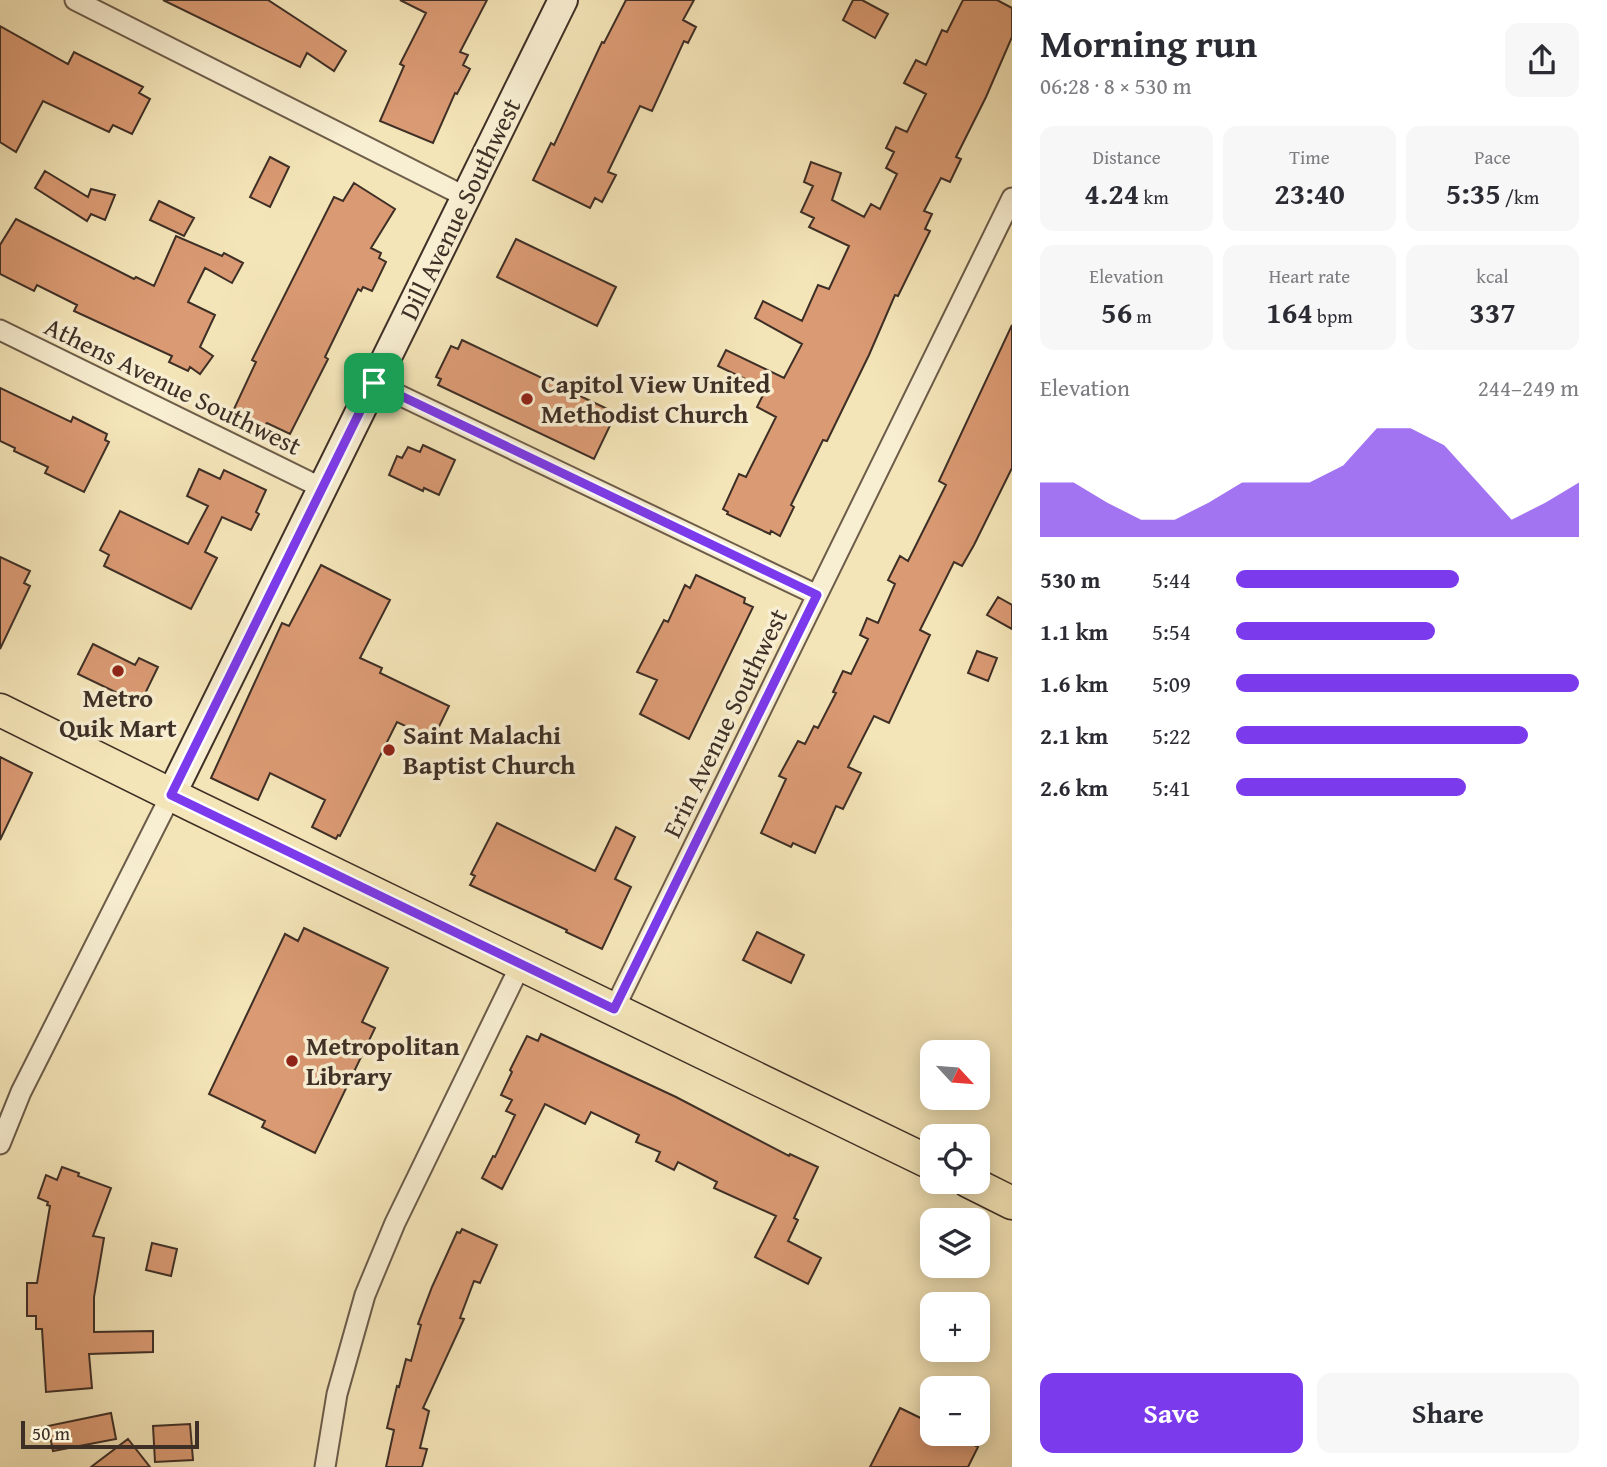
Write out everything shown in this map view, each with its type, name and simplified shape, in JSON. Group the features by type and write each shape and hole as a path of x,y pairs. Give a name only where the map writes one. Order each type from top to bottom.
{"main road":[{"name":"Dill Avenue Southwest","path":"171,795 563,0"},
{"path":"0,710 920,1158"},
{"path":"990,1192 1012,1203"}],"street":[{"path":"75,0 466,197"},
{"name":"Erin Avenue Southwest","path":"614,1009 1012,198"},
{"name":"Athens Avenue Southwest","path":"0,330 322,488"},
{"path":"374,383 817,595"},
{"path":"0,1144 22,1092 171,795"},
{"path":"325,1467 337,1394 365,1295 395,1223 521,964"}],"building":[{"path":"163,0 268,0 346,51 334,71 307,53 300,67"},
{"path":"400,0 487,0 460,52 468,55 463,65 470,69 457,94 455,93 433,143 380,121 404,66 400,64 426,13"},
{"path":"626,0 694,0 683,20 696,27 688,43 684,41 652,111 640,106 608,172 616,175 602,202 595,198 590,208 533,180 551,143 554,145 602,42 604,43"},
{"path":"853,0 862,0 888,14 875,38 843,20"},
{"path":"963,0 997,0 1012,8 1012,37 956,157 961,159 950,182 941,178 924,211 932,214 925,229 930,231 898,296 895,295 827,441 823,440 791,505 794,507 780,536 771,531 770,534 727,514 723,509 739,474 746,477 776,417 757,407 766,389 718,366 726,350 784,378 802,344 755,318 763,301 802,321 818,285 829,289 849,246 809,227 814,218 801,212 813,186 804,182 811,162 841,173 832,200 864,217 871,204 880,209 897,174 886,168 894,152 886,148 896,127 907,132 926,94 904,83 916,60 926,65 942,30 947,32"},
{"path":"0,26 68,64 74,52 143,87 139,93 150,99 132,134 113,125 109,132 43,101 16,152 0,142"},
{"path":"270,157 289,167 270,207 250,197"},
{"path":"45,171 88,197 91,189 115,195 105,220 91,214 87,221 35,188"},
{"path":"354,183 395,209 371,248 381,253 379,258 386,262 372,291 363,287 361,291 358,289 325,357 328,359 290,434 267,423 265,426 234,409 256,362 252,360 334,197 343,201"},
{"path":"159,201 194,218 184,236 150,220"},
{"path":"16,219 134,279 136,277 154,286 176,236 222,256 224,253 243,263 232,283 205,268 188,302 215,315 200,347 213,356 200,374 190,367 188,371 169,362 172,356 74,311 77,305 37,285 34,291 0,274 0,245"},
{"path":"516,239 616,287 597,326 497,277"},
{"path":"1012,325 1012,468 974,545 962,566 954,562 920,630 930,635 889,723 874,716 848,767 861,773 843,809 836,806 815,853 793,843 791,847 761,833 786,779 779,776 798,741 805,744 814,726 818,728 836,693 833,692 843,671 851,674 868,639 860,635 867,618 878,623 895,584 888,580 900,556 908,561 946,485 939,481"},
{"name":"Capitol View United Methodist Church","path":"462,340 616,413 594,459 438,385 441,379 436,377 451,346 458,349"},
{"path":"0,388 71,422 73,417 107,434 105,440 109,442 84,492 45,473 48,467 14,451 15,448 0,441"},
{"path":"423,445 455,460 439,495 424,488 423,491 389,475 397,456 402,458 408,447 420,452"},
{"path":"199,469 220,479 224,470 266,490 251,530 222,517 205,552 217,558 191,609 104,566 109,555 100,550 120,511 188,544 208,506 187,496"},
{"path":"0,557 30,571 24,583 30,586 0,649"},
{"path":"321,565 390,600 360,658 382,668 380,673 449,706 433,739 397,722 340,836 336,839 312,827 325,800 270,773 258,800 211,778 282,623 289,626"},
{"path":"696,575 745,598 744,603 753,607 689,739 640,714 657,680 637,672 664,620 668,622 685,585 690,588"},
{"path":"998,597 1012,605 1012,629 987,615"},
{"name":"Metro Quik Mart","path":"93,644 135,665 139,658 158,667 140,704 78,674"},
{"path":"977,651 997,658 988,681 968,673"},
{"path":"0,757 32,773 0,840"},
{"path":"497,823 595,871 616,827 635,837 615,879 631,887 602,949 470,885 475,876 471,874"},
{"name":"Metropolitan Library","path":"304,928 388,968 362,1022 375,1028 315,1153 262,1127 265,1121 209,1094 285,934 298,941"},
{"path":"757,932 804,955 791,983 743,960"},
{"path":"541,1034 676,1097 789,1156 790,1154 818,1167 794,1218 798,1220 788,1241 821,1258 808,1284 755,1257 776,1216 714,1188 717,1182 678,1162 674,1170 656,1161 660,1152 636,1142 639,1135 591,1112 585,1124 545,1104 502,1189 482,1178 515,1115 506,1111 512,1100 501,1095 512,1072 510,1070 527,1036 538,1041"},
{"path":"62,1167 111,1188 93,1236 104,1238 94,1297 94,1332 153,1331 153,1352 89,1354 92,1388 46,1392 42,1329 36,1329 36,1316 27,1316 27,1283 37,1283 50,1206 47,1205 48,1202 38,1198 46,1175 57,1180"},
{"path":"462,1229 497,1245 480,1283 474,1281 460,1318 464,1319 423,1408 429,1411 420,1448 427,1449 422,1467 386,1467 394,1430 387,1428 397,1386 399,1387 406,1359 411,1361 421,1325 418,1324 432,1287 457,1232 460,1233"},
{"path":"152,1243 177,1249 171,1276 146,1270"},
{"path":"900,1408 920,1418 920,1446 978,1447 968,1467 870,1467"},
{"path":"111,1413 116,1439 53,1451 48,1426"},
{"path":"190,1424 193,1460 155,1462 153,1426"},
{"path":"128,1439 150,1467 91,1467"}],"place":[{"name":"Capitol View United Methodist Church","path":"527,399"},
{"name":"Metro Quik Mart","path":"118,671"},
{"name":"Saint Malachi Baptist Church","path":"389,750"},
{"name":"Metropolitan Library","path":"292,1061"}],"route":[{"path":"374,383 817,595 614,1009 171,795 374,383"}]}
